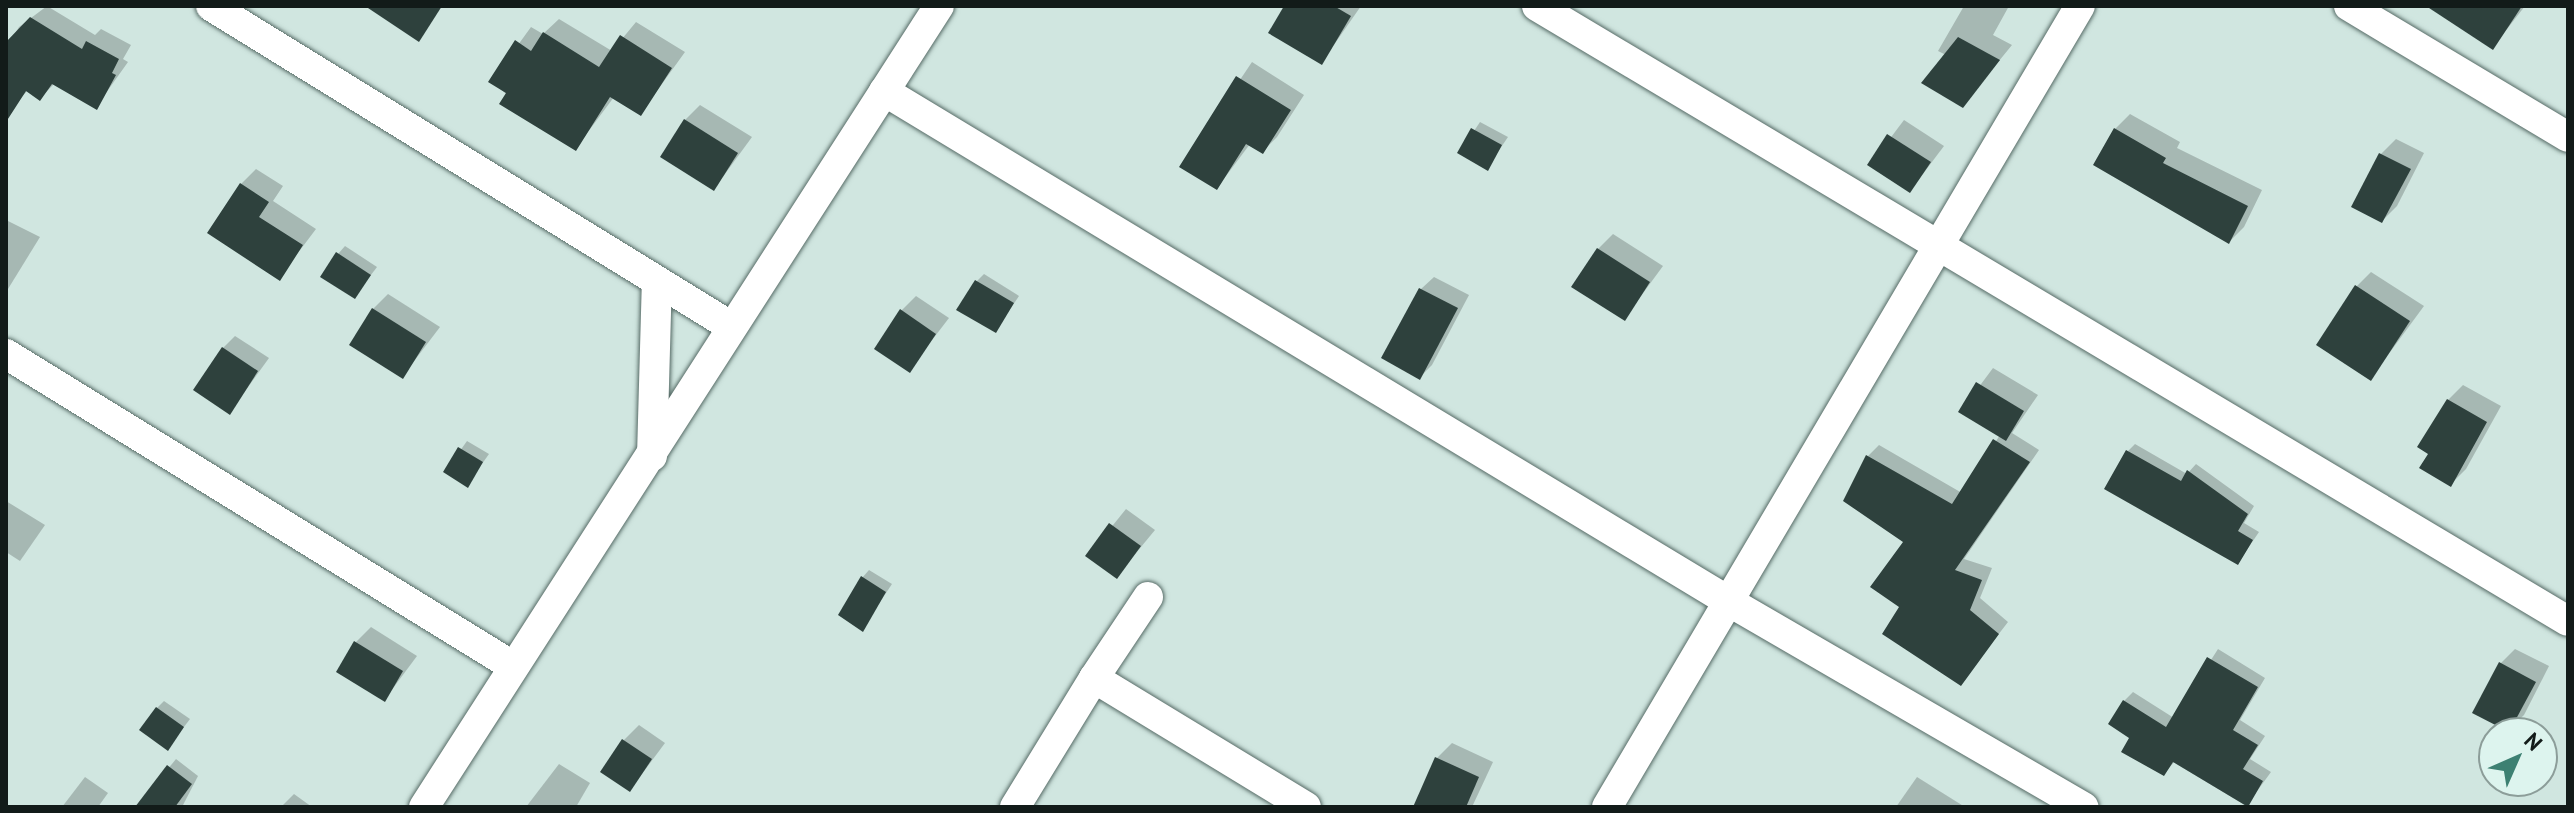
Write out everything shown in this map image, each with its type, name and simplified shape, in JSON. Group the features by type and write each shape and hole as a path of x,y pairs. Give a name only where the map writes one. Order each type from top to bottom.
{"street":[{"path":"211,6 732,327"},
{"path":"424,807 511,665 652,459 732,327 939,6"},
{"path":"1537,6 2568,621"},
{"path":"1607,807 2080,6"},
{"path":"2349,6 2568,137"},
{"path":"884,91 1728,601 2084,807"},
{"path":"652,459 657,282"},
{"path":"6,354 511,665"},
{"path":"1015,807 1148,597"},
{"path":"1094,678 1306,807"}],"building":[{"path":"365,6 442,6 419,42"},
{"path":"1284,6 1334,6 1351,16 1322,65 1268,33"},
{"path":"2426,6 2522,6 2493,50"},
{"path":"30,17 82,49 86,41 119,59 112,73 116,75 97,110 52,84 40,101 26,91 6,122 6,42"},
{"path":"543,32 599,67 620,35 672,68 641,116 610,97 576,151 499,104 506,93 488,82 515,40 531,51"},
{"path":"1958,37 2000,60 1963,108 1921,83"},
{"path":"1236,76 1291,110 1263,154 1246,144 1217,190 1179,167"},
{"path":"684,119 738,153 714,191 660,157"},
{"path":"1471,128 1502,145 1488,171 1457,153"},
{"path":"2114,128 2166,158 2163,163 2248,206 2229,244 2093,165"},
{"path":"1887,134 1931,162 1910,193 1867,165"},
{"path":"2379,153 2411,169 2382,223 2351,207"},
{"path":"240,183 269,202 259,217 303,245 280,281 207,233"},
{"path":"1597,248 1650,282 1625,321 1571,287"},
{"path":"336,252 371,275 355,299 320,277"},
{"path":"975,280 1014,303 996,333 956,310"},
{"path":"2355,285 2410,321 2371,381 2316,345"},
{"path":"1419,288 1458,308 1420,380 1381,358"},
{"path":"372,308 426,342 403,379 349,345"},
{"path":"900,309 936,334 910,373 874,349"},
{"path":"222,347 258,371 230,415 193,390"},
{"path":"1976,382 2024,411 2006,441 1958,412"},
{"path":"2447,399 2487,422 2451,487 2419,468 2428,454 2417,447"},
{"path":"1993,439 2030,462 1955,570 1982,580 1970,610 1999,634 1961,686 1882,634 1899,607 1870,587 1903,542 1843,501 1866,455 1952,504"},
{"path":"458,447 483,462 468,488 443,472"},
{"path":"2126,450 2181,481 2187,470 2248,514 2238,531 2253,540 2238,565 2104,489"},
{"path":"1109,523 1141,546 1117,579 1085,556"},
{"path":"861,576 886,592 863,632 838,615"},
{"path":"354,641 403,671 385,702 336,672"},
{"path":"2207,657 2258,687 2233,730 2258,745 2243,769 2263,781 2248,807 2173,762 2164,776 2121,752 2129,738 2108,724 2123,700 2166,727"},
{"path":"2499,662 2536,682 2517,717 2480,717 2472,713"},
{"path":"156,707 184,727 168,751 139,730"},
{"path":"622,739 652,759 630,792 600,772"},
{"path":"1435,757 1479,777 1466,807 1413,807"},
{"path":"167,765 192,784 175,807 135,807"}]}
